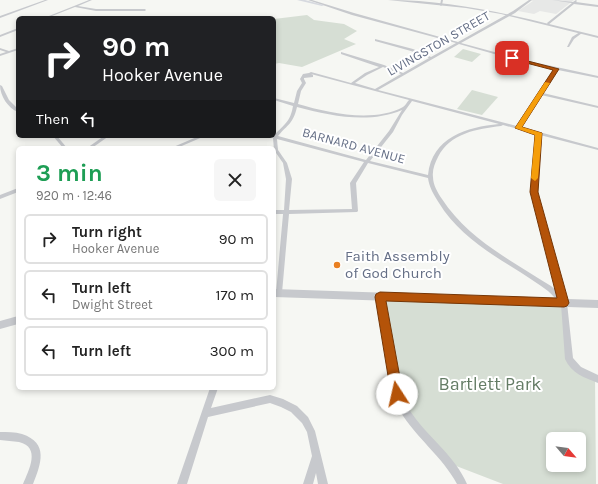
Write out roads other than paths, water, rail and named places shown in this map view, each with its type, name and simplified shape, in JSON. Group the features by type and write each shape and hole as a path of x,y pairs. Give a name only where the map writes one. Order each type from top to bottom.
{"highway":[{"path":"299,0 322,5"}],"street":[{"path":"40,0 45,1"},
{"path":"50,16 91,0"},
{"path":"309,0 457,43 557,69 598,77"},
{"path":"390,0 508,14 598,37"},
{"path":"441,5 442,0"},
{"path":"525,0 530,0"},
{"name":"LIVINGSTON STREET","path":"375,90 530,0"},
{"path":"553,0 598,6"},
{"path":"548,24 577,0"},
{"path":"0,18 45,1"},
{"path":"74,6 96,10 145,10"},
{"path":"0,14 7,15"},
{"path":"0,36 16,30"},
{"path":"568,46 573,38 581,33"},
{"path":"413,52 374,40 384,42 431,58"},
{"path":"0,49 10,52"},
{"path":"0,55 16,50"},
{"path":"0,52 5,54"},
{"path":"344,53 404,74"},
{"path":"353,84 366,74 382,66"},
{"path":"518,128 557,69"},
{"path":"311,73 598,149"},
{"path":"276,134 290,121 296,105 300,87 304,83 302,79 304,77"},
{"path":"0,86 5,98 16,110"},
{"path":"540,94 598,107"},
{"path":"276,100 325,112 371,115 390,113 408,105"},
{"path":"276,212 355,212 353,183 367,161 391,131 411,100"},
{"path":"506,124 469,130 445,143 432,162 430,177 434,190 442,206 468,234 548,287 564,303"},
{"path":"538,133 534,192 564,303 569,359 572,365 579,370 598,379"},
{"name":"BARNARD AVENUE","path":"276,137 341,155 430,177"},
{"path":"57,138 63,146"},
{"path":"93,146 104,138"},
{"path":"178,146 198,138"},
{"path":"276,150 285,163 289,179 276,293 598,304"},
{"path":"0,197 16,191"},
{"path":"380,297 397,394 401,406 408,418 446,457 462,484"},
{"path":"0,325 16,321"},
{"path":"182,484 213,390"},
{"path":"205,414 270,399 283,403 294,409 305,420 311,431 323,484"},
{"path":"0,436 21,438 32,444 38,455 28,484"},
{"path":"308,484 316,454"}],"place":[{"name":"Faith Assembly of God Church","path":"337,265"}],"park label":[{"name":"Bartlett Park","path":"490,384"}]}
